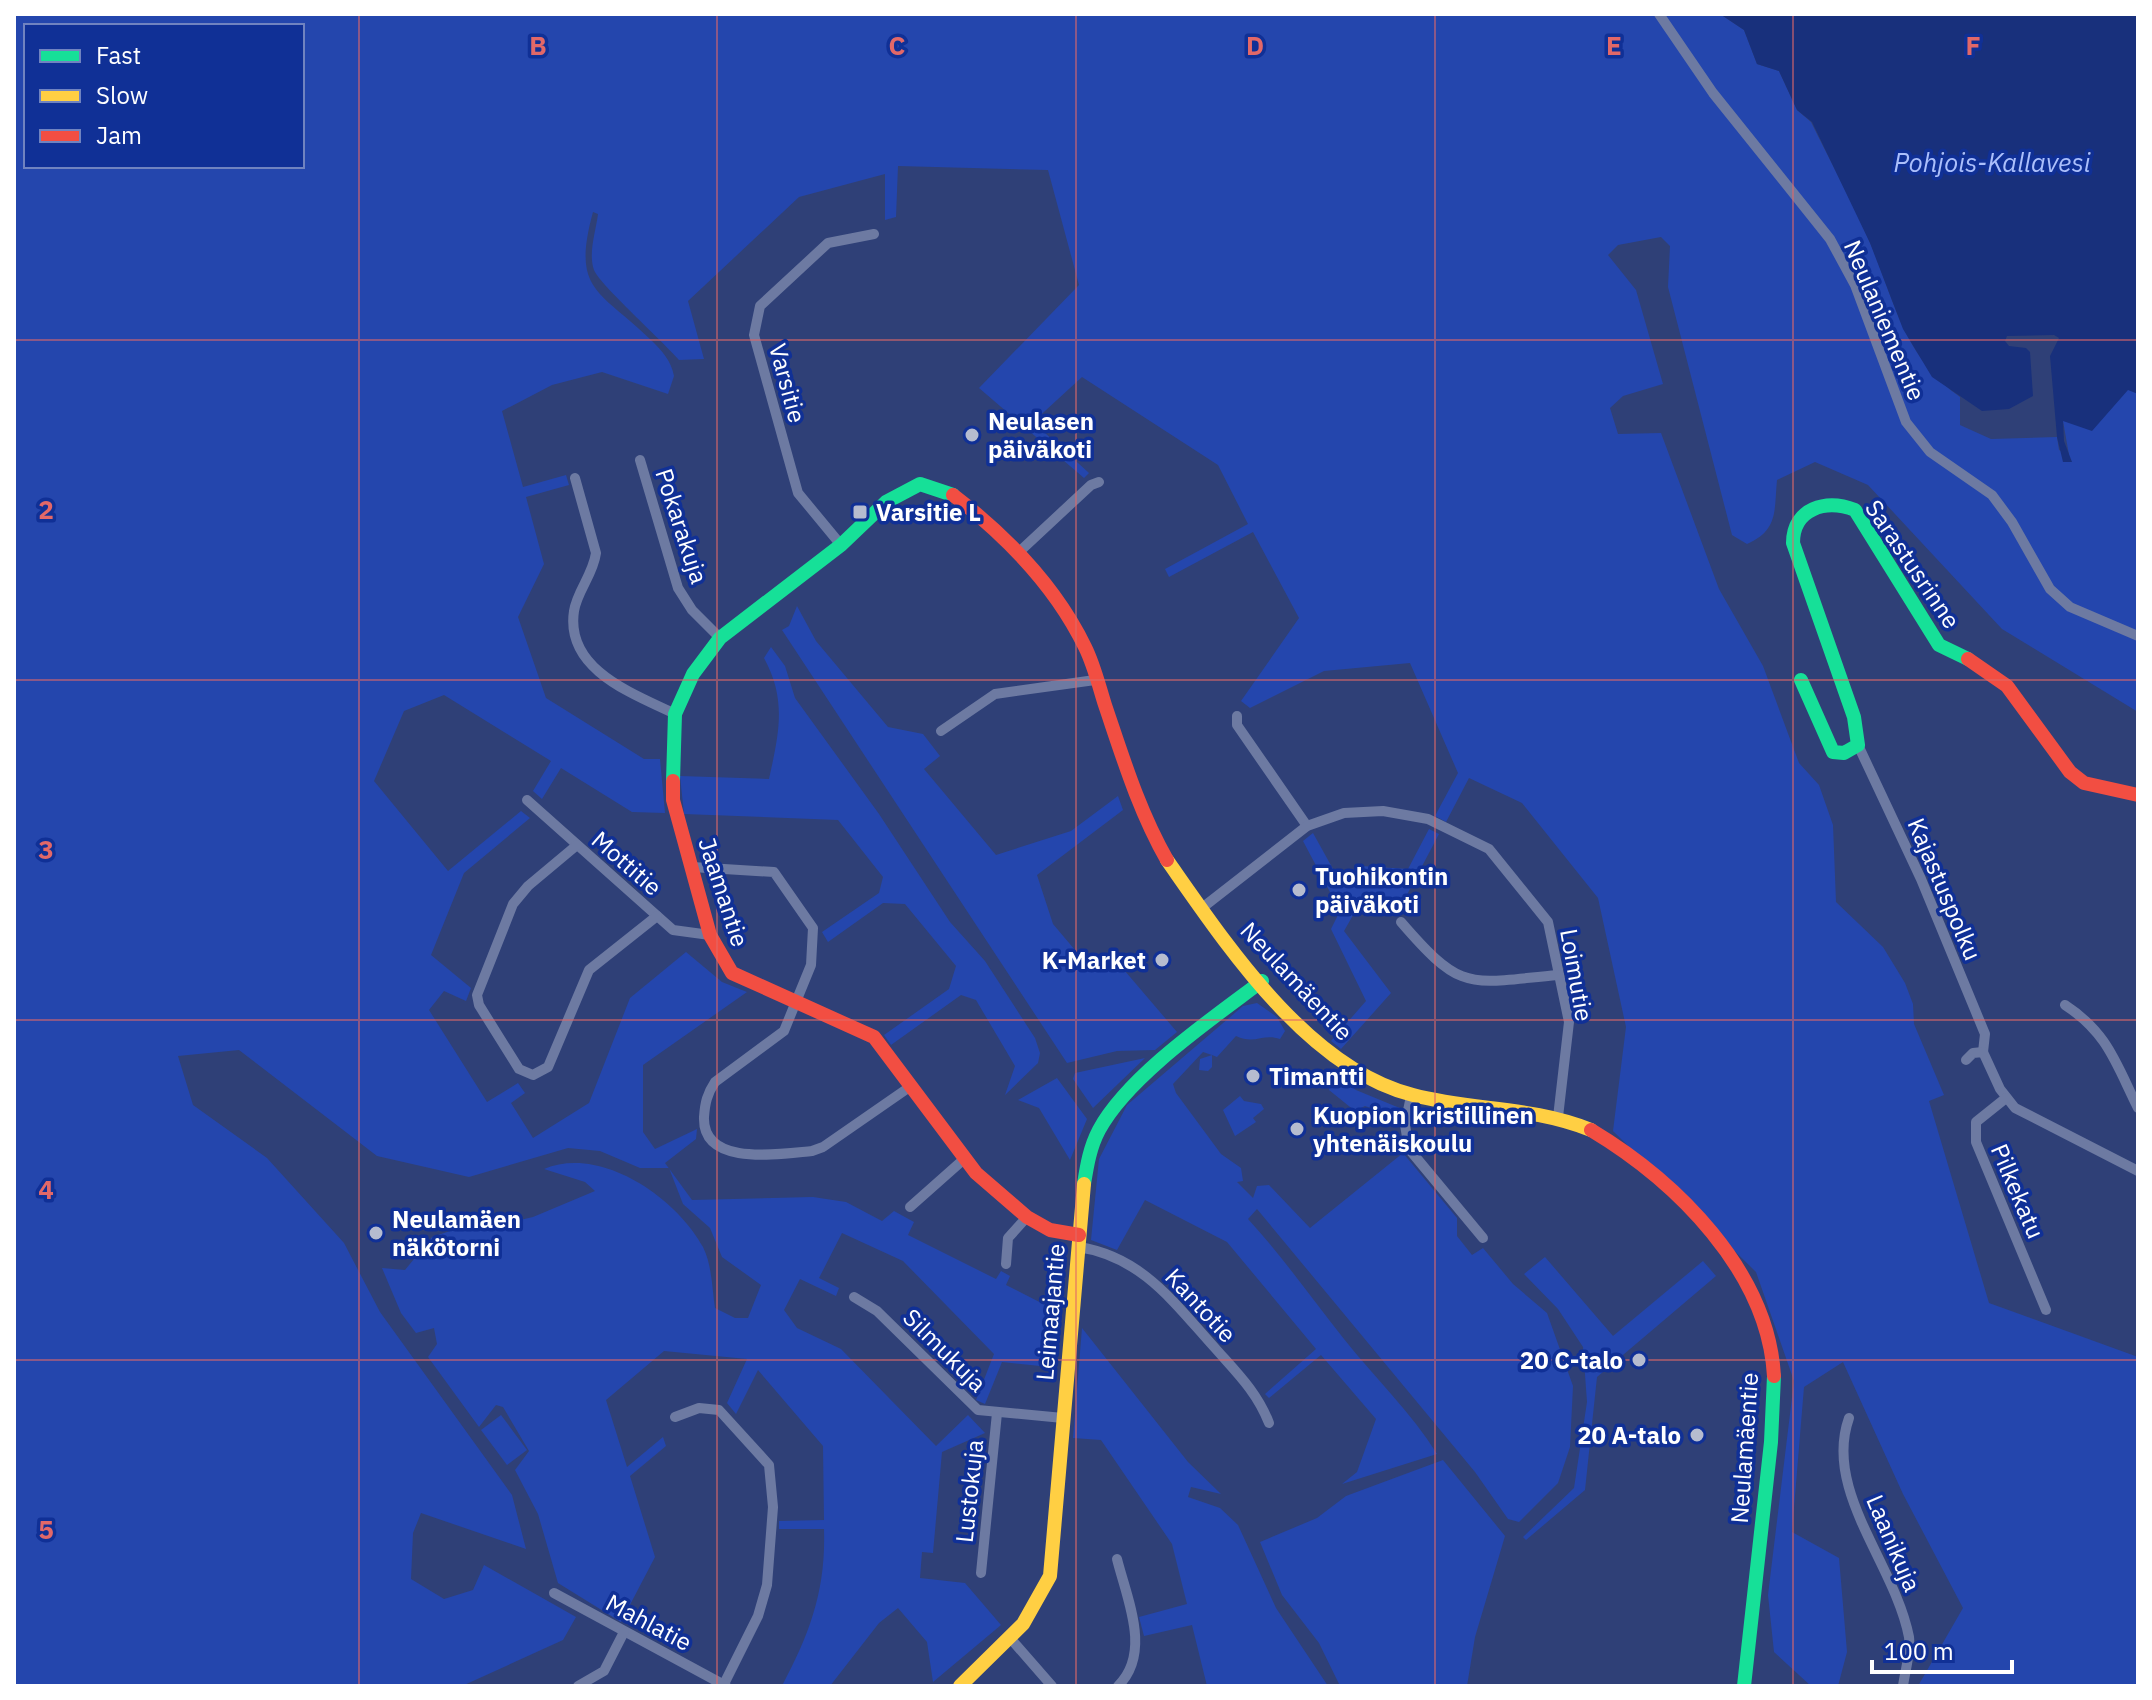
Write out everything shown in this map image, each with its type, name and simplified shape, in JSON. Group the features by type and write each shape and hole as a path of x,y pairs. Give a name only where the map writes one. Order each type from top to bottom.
{"street":[{"name":"Neulaniementie","path":"1659,14 1713,93 1830,239 1855,285 1906,422 1930,452 1992,495 2012,522 2050,589 2070,607 2138,636"},
{"name":"Varsitie","path":"841,545 798,493 754,335 755,317 760,306 828,243 874,234"},
{"name":"Pokarakuja","path":"640,460 678,588 692,610 720,638"},
{"path":"575,478 596,553 594,566 574,610 579,646 602,675 675,714"},
{"path":"1019,552 1091,485 1099,482"},
{"name":"Jaamantie","path":"920,484 886,502 841,545 720,638 693,674 675,714 673,800 710,935 732,973 874,1037 963,1160 1027,1217 1079,1241"},
{"name":"Neulamäentie","path":"920,484 951,493 1019,552 1073,622 1149,828 1166,859 1262,981 1333,1056 1370,1080 1411,1096 1558,1117 1621,1146 1675,1194 1747,1284 1768,1334 1774,1414 1744,1686"},
{"name":"Sarastusrinne","path":"1858,745 1854,717 1793,543 1793,528 1812,506 1834,501 1855,510 1939,645 1984,667 2007,686 2070,772 2084,783 2138,795"},
{"path":"941,731 995,694 1095,680"},
{"path":"1801,680 1833,752 1844,753 1858,745"},
{"path":"1237,721 1307,826"},
{"name":"Kajastuspolku","path":"1858,745 1921,879 1985,1034 1983,1052 2006,1098"},
{"name":"Mottitie","path":"527,800 657,916 682,934 710,935"},
{"name":"Loimutie","path":"1202,908 1307,826 1344,813 1383,811 1428,819 1489,849 1548,922 1569,1022 1558,1117"},
{"path":"577,845 528,886 513,904 480,985 479,1005 519,1069 533,1075 548,1067 589,970 657,916"},
{"path":"692,867 760,869 780,878 809,921 814,936 811,965 784,1031 715,1082 709,1091 703,1131 721,1150 800,1152 823,1147 911,1086"},
{"path":"1401,922 1436,962 1462,978 1483,982 1558,975"},
{"name":"Leimaajantie","path":"960,1686 1035,1612 1050,1576 1079,1241 1089,1157 1099,1129 1118,1106 1194,1035 1262,981"},
{"path":"2065,1005 2088,1020 2103,1037 2138,1108"},
{"path":"1966,1060 1973,1053 1983,1052"},
{"path":"1411,1096 1405,1125 1409,1149 1483,1238"},
{"path":"2006,1098 2015,1108 2040,1122 2138,1171"},
{"name":"Pilkekatu","path":"2006,1098 1976,1122 1976,1142 2046,1310"},
{"path":"910,1207 963,1160"},
{"path":"1006,1264 1008,1238 1027,1217"},
{"name":"Kantotie","path":"1079,1241 1124,1261 1168,1292 1259,1397 1269,1423"},
{"name":"Silmukuja","path":"854,1297 877,1311 968,1404 978,1410 1063,1418"},
{"path":"675,1417 699,1408 719,1410 769,1465 773,1507 767,1585 758,1616 724,1686"},
{"name":"Lustokuja","path":"981,1573 997,1413"},
{"name":"Laanikuja","path":"1849,1418 1844,1432 1843,1476 1899,1600 1910,1641 1903,1686"},
{"path":"1117,1559 1133,1622 1136,1648 1128,1676 1118,1686"},
{"name":"Mahlatie","path":"554,1593 724,1686"},
{"path":"578,1686 604,1671 624,1632"},
{"path":"1011,1639 1052,1686"}],"shaded area":[{"path":"14,14 1720,14 1744,30 1757,64 1779,71 1797,110 1811,122 1864,229 1914,348 1941,382 1960,397 1960,425 1991,439 2057,437 2059,450 2069,455 2063,421 2138,383 2138,712 2002,629 1868,485 1815,462 1777,480 1775,510 1765,532 1747,544 1732,535 1668,287 1670,246 1661,237 1618,245 1608,255 1636,290 1663,384 1623,396 1610,408 1618,434 1661,433 1719,589 1763,666 1799,763 1819,785 1833,825 1836,902 1883,947 1905,983 1913,1004 1914,1024 1944,1095 1929,1101 1989,1303 2138,1357 2138,1686 1918,1686 1963,1608 1903,1494 1843,1362 1804,1387 1792,1532 1839,1558 1847,1652 1838,1686 1811,1686 1774,1652 1768,1595 1794,1381 1756,1272 1613,1131 1626,1027 1598,898 1522,803 1469,778 1446,822 1435,816 1458,773 1410,663 1324,671 1250,708 1241,701 1299,618 1253,532 1169,577 1165,569 1248,524 1218,465 1082,377 1033,422 1089,473 1084,478 979,388 1079,285 1048,170 898,166 896,217 885,220 885,174 799,197 688,301 704,359 679,360 599,277 592,263 598,214 593,212 587,238 588,274 604,299 666,356 674,376 668,394 602,372 552,385 502,411 523,487 566,475 569,485 526,497 544,564 518,617 546,698 644,759 660,759 665,813 632,812 561,768 542,799 533,791 551,761 444,695 404,711 374,781 448,871 521,811 530,818 464,873 431,955 471,988 466,1001 444,991 429,1010 487,1102 518,1083 525,1093 511,1103 533,1138 589,1103 630,998 686,952 722,982 747,992 643,1065 643,1132 655,1149 697,1129 696,1139 665,1163 669,1168 640,1168 600,1151 568,1148 469,1177 377,1156 239,1050 178,1056 193,1105 267,1158 344,1243 380,1312 512,1495 526,1549 421,1513 413,1533 411,1579 444,1599 473,1590 484,1565 576,1617 563,1640 462,1686 14,1686"},
{"path":"797,606 816,641 888,727 923,734 940,756 924,769 996,855 1071,831 1118,796 1123,810 1037,875 1053,924 1086,963 1104,964 1113,957 1177,1032 1155,1050 1117,1051 1067,1063 782,630 789,626"},
{"path":"771,647 785,666 795,698 879,814 950,922 985,961 1035,1038 1040,1053 1038,1063 1005,1095 1015,1066 976,1000 961,995 891,1045 884,1035 949,989 956,966 905,904 883,903 828,942 822,932 879,893 883,877 838,820 684,814 680,776 769,779 779,717 776,688 764,658"},
{"path":"1429,829 1439,834 1401,906 1356,910 1344,931 1391,993 1341,1049 1331,1041 1366,1001 1331,929 1340,911 1303,841 1313,833 1338,878 1361,866 1408,869"},
{"path":"1257,1003 1277,1017 1285,1031 1280,1039 1236,1036 1217,1057 1203,1052 1173,1084 1176,1093 1221,1154 1241,1168 1243,1181 1237,1182 1253,1198 1257,1186 1269,1185 1310,1228 1403,1153 1457,1218 1457,1236 1472,1255 1483,1248 1513,1284 1547,1313 1573,1386 1570,1447 1558,1483 1519,1522 1508,1519 1475,1472 1257,1209 1248,1219 1404,1409 1437,1454 1342,1484 1357,1472 1376,1419 1321,1355 1269,1398 1265,1394 1316,1349 1227,1242 1145,1200 1117,1250 1091,1240 1099,1159 1127,1105 1243,1006"},
{"path":"1212,1055 1212,1067 1208,1071 1199,1070 1200,1059"},
{"path":"1145,1058 1093,1108 1073,1079 1075,1073"},
{"path":"1331,1072 1356,1090 1402,1109 1402,1113 1396,1117 1365,1106 1355,1111 1329,1090 1330,1081 1326,1077"},
{"path":"1057,1078 1087,1119 1070,1160 1039,1108 1018,1100"},
{"path":"1240,1096 1244,1101 1261,1104 1264,1109 1253,1118 1256,1122 1235,1136 1223,1110"},
{"path":"566,1163 589,1164 634,1180 675,1210 691,1228 706,1254 715,1308 735,1318 748,1318 761,1285 722,1257 710,1228 683,1204 669,1169 692,1200 813,1197 846,1202 882,1221 894,1211 914,1222 908,1235 996,1279 1001,1271 1010,1276 1006,1285 1055,1310 1050,1367 1002,1362 985,1404 976,1400 994,1354 903,1261 842,1233 819,1278 839,1288 836,1296 800,1279 784,1310 797,1328 841,1349 936,1446 968,1415 985,1433 942,1452 933,1553 922,1552 920,1578 965,1583 1001,1625 933,1682 927,1642 898,1608 879,1623 830,1686 782,1686 801,1648 819,1592 824,1529 779,1529 779,1521 824,1520 823,1446 758,1370 736,1414 727,1403 747,1359 664,1351 606,1400 627,1467 663,1437 666,1446 630,1476 655,1557 621,1622 558,1583 538,1514 515,1470 529,1451 503,1407 496,1405 479,1427 428,1357 437,1344 434,1328 416,1333 401,1313 382,1268 405,1270 432,1237 533,1217 595,1191 585,1182 544,1169"},
{"path":"1545,1257 1613,1336 1703,1261 1716,1276 1597,1377 1585,1490 1526,1540 1523,1537 1574,1488 1587,1402 1583,1347 1558,1309 1524,1274"},
{"path":"1082,1328 1188,1462 1221,1494 1191,1487 1188,1497 1220,1508 1238,1525 1276,1608 1328,1686 1207,1686 1192,1625 1144,1636 1139,1617 1187,1604 1172,1544 1101,1440 1073,1438"},
{"path":"501,1415 527,1450 507,1465 481,1430"},
{"path":"1443,1460 1505,1536 1475,1637 1467,1686 1340,1686 1319,1643 1282,1595 1260,1542 1317,1518 1346,1496"}],"water":[{"name":"Pohjois-Kallavesi","path":"1720,14 2138,14 2138,394 2128,390 2092,431 2063,421 2064,441 2072,462 2063,462 2057,437 2050,356 2059,338 2054,335 2007,336 2005,341 2009,346 2026,348 2030,352 2033,396 2009,409 1982,411 1932,377 1903,329 1870,243 1812,122 1797,110 1779,71 1757,64 1744,30"}],"traffic: fast":[{"path":"673,781 675,714 693,674 720,638 841,545 886,502 920,484 953,495"},
{"path":"1801,680 1833,752 1844,753 1858,745 1854,717 1793,543 1794,531 1805,514 1823,506 1855,510 1939,645 1968,659"},
{"path":"1084,1184 1096,1136 1130,1089 1173,1049 1262,981"},
{"path":"1744,1686 1771,1442 1774,1376"}],"traffic: slow":[{"path":"1167,860 1243,964 1273,999 1339,1059 1375,1081 1413,1095 1546,1117 1591,1130"},
{"path":"960,1686 1023,1624 1050,1576 1084,1184"}],"traffic: jam":[{"path":"953,495 1028,564 1073,625 1091,661 1140,803 1167,860"},
{"path":"1968,659 2007,686 2070,772 2084,783 2138,795"},
{"path":"673,781 673,800 710,935 732,973 874,1037 976,1173 1027,1217 1050,1230 1079,1235"},
{"path":"1591,1130 1655,1175 1685,1203 1736,1265 1755,1300 1768,1337 1774,1376"}],"place":[{"name":"Neulasen päiväkoti","path":"972,435"},
{"name":"Varsitie L","path":"860,512"},
{"name":"Tuohikontin päiväkoti","path":"1299,890"},
{"name":"K-Market","path":"1162,960"},
{"name":"Timantti","path":"1253,1076"},
{"name":"Kuopion kristillinen yhtenäiskoulu","path":"1297,1129"},
{"name":"Neulamäen näkötorni","path":"376,1233"},
{"name":"20 C-talo","path":"1639,1360"},
{"name":"20 A-talo","path":"1697,1435"}]}
